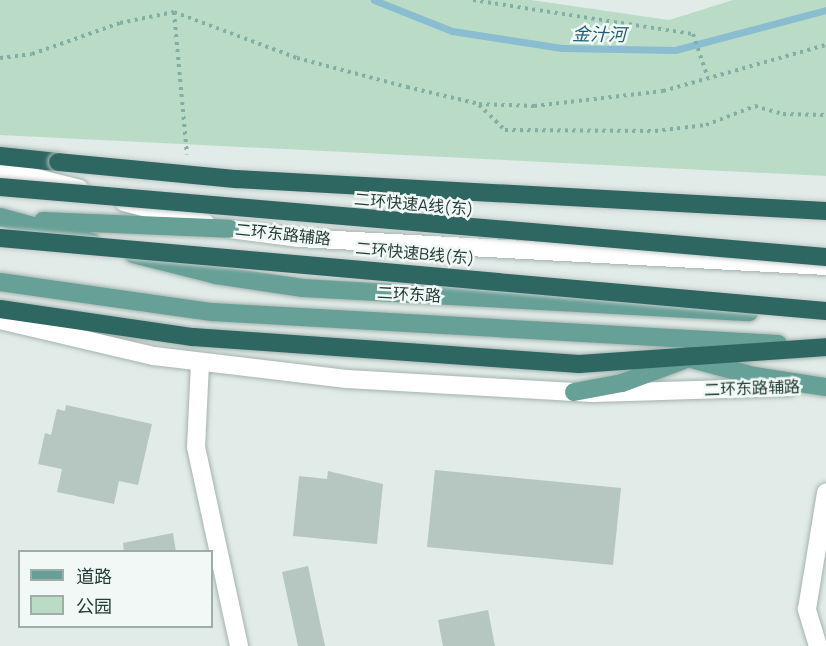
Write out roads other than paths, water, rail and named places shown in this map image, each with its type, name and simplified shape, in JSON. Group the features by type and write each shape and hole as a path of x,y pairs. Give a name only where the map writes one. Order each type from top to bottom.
{"highway":[{"path":"0,156 247,179 826,210"},
{"name":"二环快速A线(东)","path":"0,187 826,257"},
{"name":"二环快速B线(东)","path":"0,238 826,311"},
{"path":"0,309 268,344 579,364 688,359 826,347"}],"main road":[{"path":"0,216 230,229"},
{"name":"二环东路","path":"0,216 190,269 273,285 826,316"},
{"name":"二环东路","path":"0,282 212,312 826,347"},
{"path":"583,334 688,359 826,387"},
{"path":"574,392 614,385 688,359"}],"street":[{"name":"二环东路辅路","path":"0,169 230,229 311,239 826,266"},
{"name":"二环东路辅路","path":"0,320 200,363 394,383 574,392 826,387"},
{"path":"200,363 196,447 239,646"},
{"path":"818,646 807,609 826,493"}],"waterway":[{"name":"金汁河","path":"374,0 452,31 562,48 675,50 826,10"}]}
